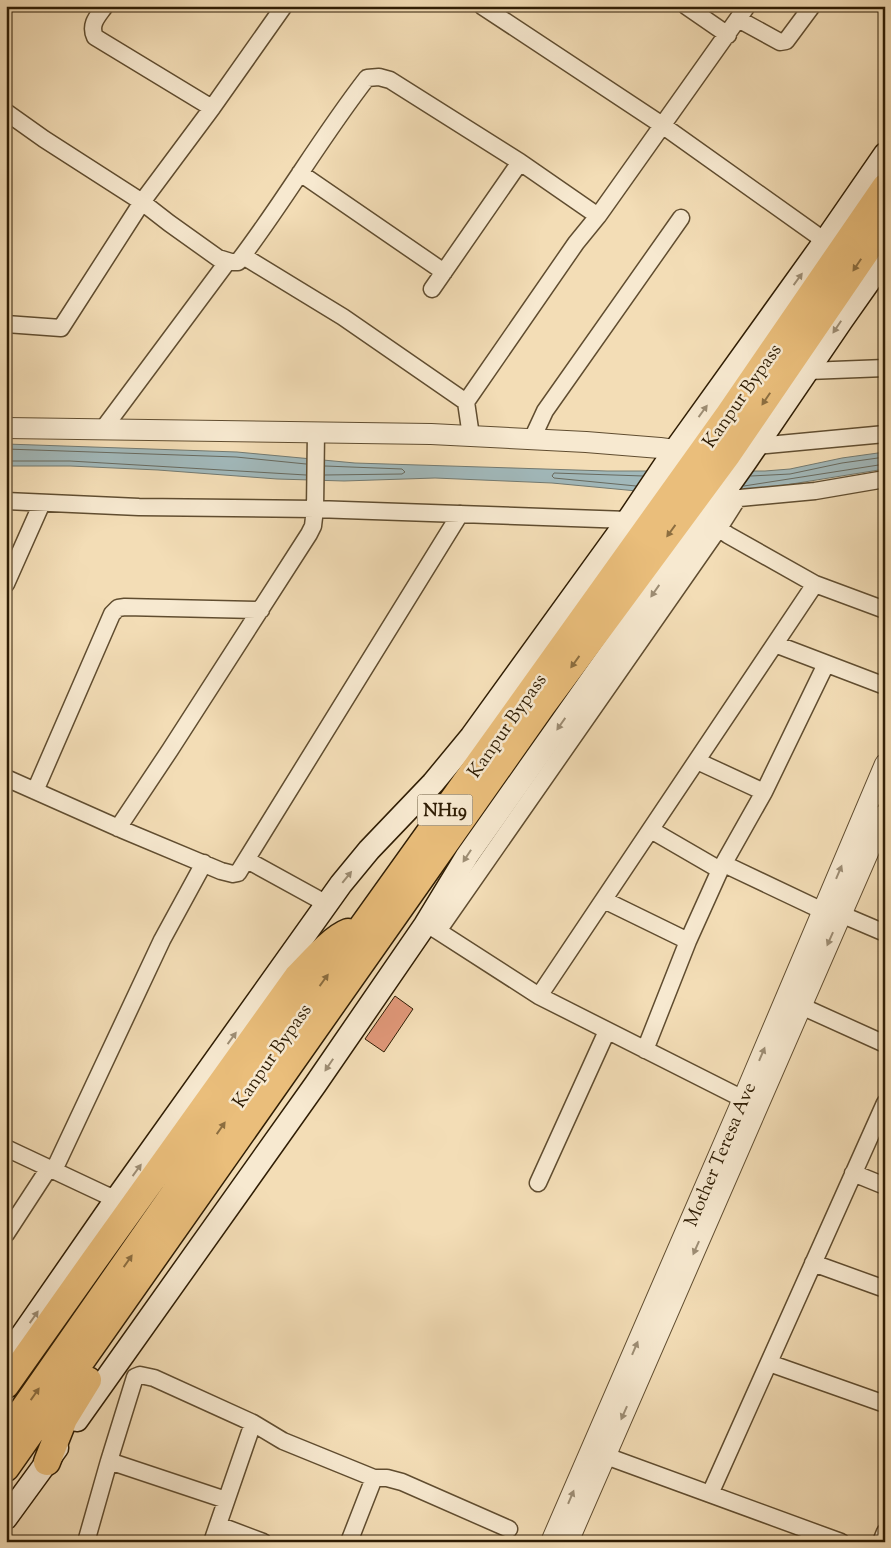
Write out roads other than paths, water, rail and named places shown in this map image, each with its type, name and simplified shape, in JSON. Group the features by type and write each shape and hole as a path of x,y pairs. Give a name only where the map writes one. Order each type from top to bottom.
{"highway":[{"name":"Kanpur Bypass","path":"6,1434 291,1026 729,414 885,187"},
{"name":"Kanpur Bypass","path":"6,1468 542,706 728,454 885,224"},
{"path":"6,1385 297,977 343,934 363,926"},
{"path":"46,1462 64,1419 78,1394 340,1023 367,953"}],"main road":[{"path":"6,1358 117,1198 341,884 369,850 434,783 472,737 628,520 671,455 826,241 885,154"},
{"path":"6,1518 315,1085 431,928 467,856 727,497 751,453 885,259"}],"street":[{"path":"105,6 94,22 92,30 95,37 212,108"},
{"path":"6,324 62,328 142,202 212,108 284,6"},
{"path":"482,6 662,126 826,241"},
{"path":"686,6 728,35"},
{"path":"471,436 466,402 576,243 598,216 743,13 780,42 786,41 812,6"},
{"path":"103,429 235,258 266,225 340,113 367,78 379,77 390,80 520,162 598,216"},
{"path":"6,112 44,139 142,202 169,224 218,258 235,258 343,317 466,402"},
{"path":"432,289 520,162"},
{"path":"300,173 444,272"},
{"path":"532,440 545,411 681,218"},
{"path":"808,371 885,368"},
{"path":"6,428 471,436 660,448 671,455"},
{"path":"118,828 310,534 315,510 316,432"},
{"path":"751,453 885,434"},
{"path":"750,1103 539,996 431,928 720,528 727,497 815,491 885,479"},
{"path":"6,500 148,507 315,510 628,520"},
{"path":"6,584 42,503"},
{"path":"6,778 118,828 233,874 238,873 460,514"},
{"path":"720,528 728,535 815,584 885,610"},
{"path":"539,996 815,584"},
{"path":"35,791 112,614 118,608 261,610"},
{"path":"775,644 885,686"},
{"path":"646,1050 688,941 722,867 764,792 826,664"},
{"path":"697,761 764,792"},
{"name":"Mother Teresa Ave","path":"750,1103 829,910 885,764"},
{"path":"551,1542 598,1453 750,1103 801,1006 829,910 885,814"},
{"path":"651,830 722,867 885,933"},
{"path":"247,860 327,904"},
{"path":"6,1234 51,1169 162,940 204,863"},
{"path":"604,900 688,941"},
{"path":"801,1006 885,1044"},
{"path":"538,1183 607,1031"},
{"path":"710,1494 885,1103"},
{"path":"6,1148 106,1195 117,1198"},
{"path":"853,1173 885,1186"},
{"path":"813,1263 885,1289"},
{"path":"768,1363 885,1404"},
{"path":"86,1542 135,1377 140,1375 154,1378 253,1423 283,1441 374,1478 387,1478 402,1482 509,1529"},
{"path":"212,1542 253,1423"},
{"path":"598,1453 841,1542"},
{"path":"568,1542 598,1453"},
{"path":"109,1461 226,1500"},
{"path":"349,1542 374,1478"},
{"path":"218,1525 263,1542"},
{"path":"882,1542 885,1532"}],"water":[{"path":"6,444 237,452 355,463 607,471 765,471 790,469 842,458 885,452 885,469 748,491 637,491 552,483 435,478 344,481 277,479 158,470 70,466 6,466"}]}
